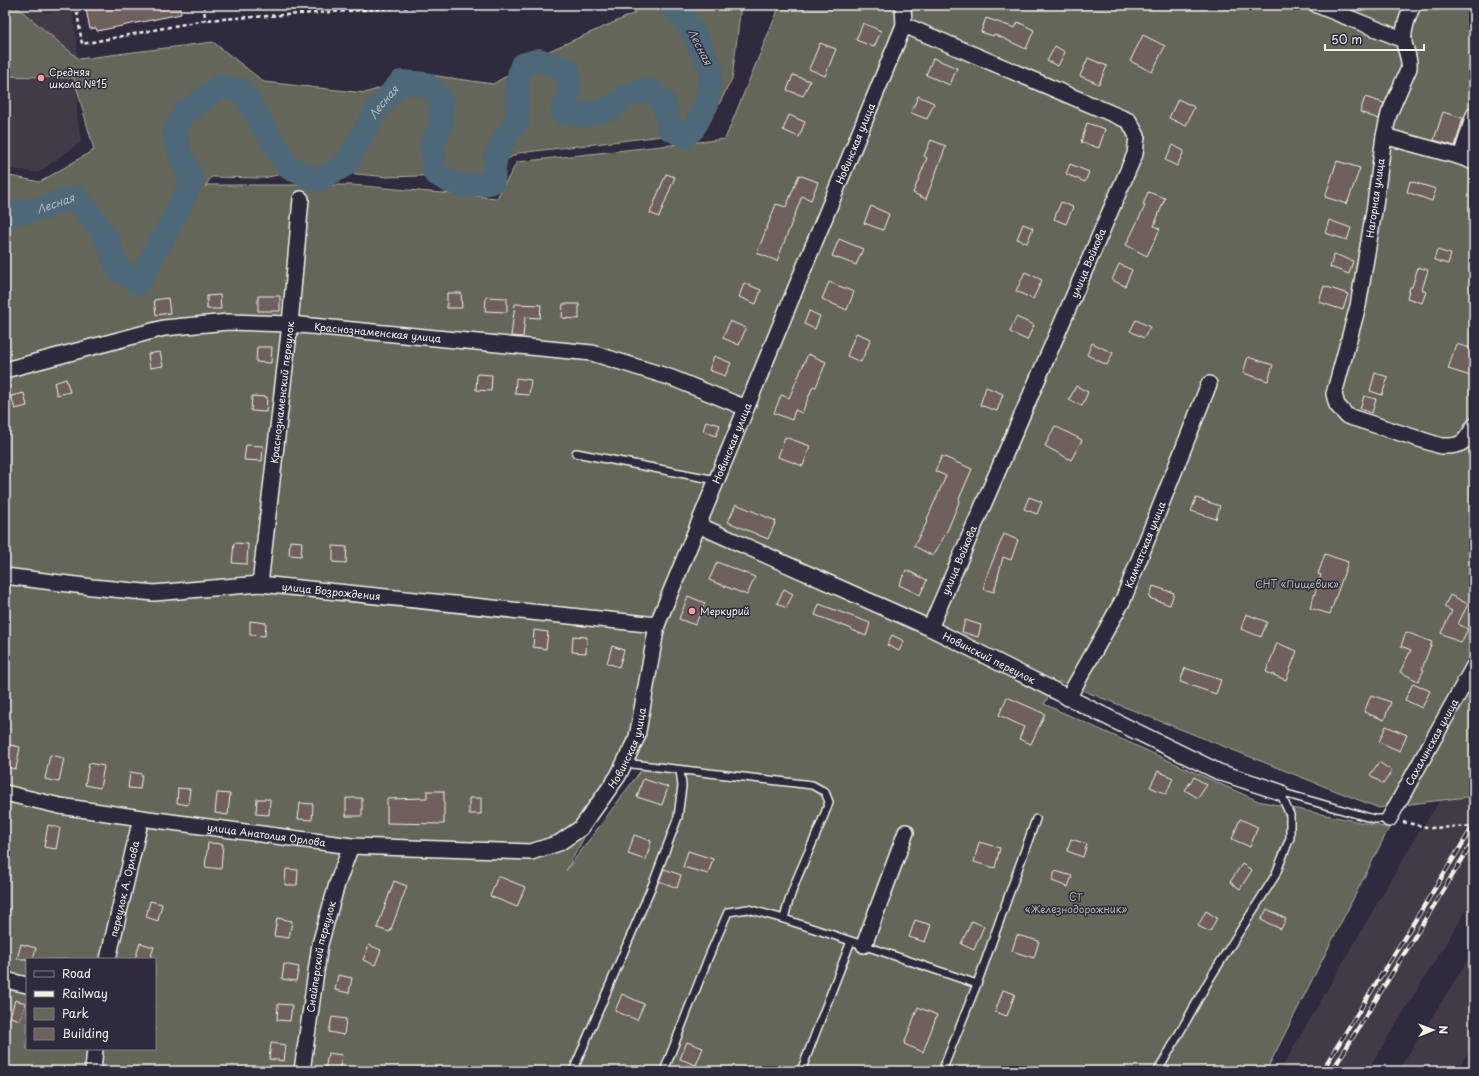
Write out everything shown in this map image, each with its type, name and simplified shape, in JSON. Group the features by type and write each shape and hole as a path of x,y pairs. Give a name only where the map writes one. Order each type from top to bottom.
{"street":[{"name":"Новинская улица","path":"531,852 559,842 580,828 618,776 637,737 657,625 904,25 903,5"},
{"path":"1317,5 1404,40"},
{"name":"Нагорная улица","path":"1413,5 1406,22 1404,40 1409,68 1389,114 1384,136 1375,205 1358,306 1334,394 1337,405 1347,416 1441,446 1461,444 1471,432"},
{"name":"улица Войкова","path":"904,25 1129,122 1137,136 1135,154 930,628"},
{"path":"1384,136 1467,160 1474,115"},
{"name":"Краснознаменский переулок","path":"260,584 290,324 301,199"},
{"name":"Краснознаменская улица","path":"5,370 164,328 228,322 290,324 592,353 672,378 746,408"},
{"name":"Камчатская улица","path":"1068,698 1123,600 1209,384"},
{"name":"Новинский переулок","path":"698,525 930,628 1219,772 1280,792"},
{"name":"улица Возрождения","path":"5,576 154,593 260,584 657,625"},
{"name":"Сахалинская улица","path":"1390,819 1474,666"},
{"name":"улица Анатолия Орлова","path":"5,793 60,806 352,846 531,852"},
{"name":"переулок А. Орлова","path":"108,958 141,818"},
{"path":"858,943 906,832"},
{"name":"Снайперский переулок","path":"302,1071 320,944 337,884 352,846"},
{"path":"5,980 26,985"},
{"path":"93,1071 95,1050"}],"lane":[{"path":"576,453 716,480"},
{"path":"624,763 812,785 825,792 829,802 824,818 788,901 784,919"},
{"path":"573,1071 654,881 678,817 682,786 680,770"},
{"path":"1280,792 1374,819 1390,819"},
{"path":"1158,1071 1212,975 1275,876 1290,838 1290,815 1280,792"},
{"path":"942,1071 977,984 1036,819"},
{"path":"664,1071 728,912 748,909 784,919 977,984"},
{"path":"801,1071 858,943"}],"path":[{"path":"76,5 82,44 206,20 442,5"},
{"path":"204,5 206,20"},
{"path":"369,5 369,10"},
{"path":"1390,819 1431,828 1474,826"}],"shaded area":[{"name":"Средняя школа №15","path":"5,5 42,5 44,13 72,11 77,43 77,114 81,142 38,173 5,168"},
{"path":"1474,749 1474,898 1367,1071 1280,1071 1414,840"},
{"path":"1474,950 1474,1042 1457,1071 1398,1071"}],"green space":[{"path":"5,5 11,5 18,8 79,59 213,42 264,82 365,93 423,74 493,84 551,50 635,13 634,5 741,5 732,79 705,131 518,153 483,174 387,177 308,169 263,178 211,177 205,187 207,185 352,185 497,198 517,162 725,139 780,5 1474,5 1474,796 1379,808 1059,681 1044,704 1258,801 1389,828 1266,1071 5,1071 5,175 40,182 94,150 74,78 5,76","holes":["112,258 144,273 137,283","624,763 645,765 566,871"]}],"building":[{"path":"85,5 180,5 181,14 97,31 96,28 90,29"},
{"path":"986,18 1015,28 1018,22 1034,30 1026,49 994,34 993,36 981,32"},
{"path":"863,23 881,31 874,47 856,40"},
{"path":"1143,35 1165,46 1152,72 1130,61"},
{"path":"820,43 836,49 825,76 809,69"},
{"path":"1055,46 1065,52 1058,66 1047,61"},
{"path":"933,58 957,68 950,85 926,75"},
{"path":"1088,58 1107,66 1099,84 1080,76"},
{"path":"793,75 810,81 803,96 787,90"},
{"path":"918,96 934,103 927,119 911,113"},
{"path":"1365,97 1384,103 1379,119 1360,112"},
{"path":"1178,99 1194,107 1186,126 1169,118"},
{"path":"1443,112 1463,118 1455,146 1434,140"},
{"path":"789,115 805,122 799,137 783,130"},
{"path":"1087,123 1105,129 1099,148 1081,142"},
{"path":"931,140 946,146 926,199 913,193 927,158 924,156"},
{"path":"1173,145 1184,151 1177,166 1165,160"},
{"path":"1337,161 1360,168 1347,204 1325,197"},
{"path":"1070,164 1089,172 1085,182 1066,174"},
{"path":"666,174 675,177 659,217 650,213"},
{"path":"799,175 818,182 811,200 802,196 777,261 757,253 776,204 786,207"},
{"path":"1410,181 1436,189 1432,201 1407,192"},
{"path":"1148,192 1165,198 1154,226 1160,229 1147,256 1126,245 1145,206 1143,205"},
{"path":"1061,202 1073,207 1066,224 1054,219"},
{"path":"871,206 889,214 883,230 864,223"},
{"path":"1329,220 1351,228 1347,240 1325,233"},
{"path":"1023,224 1033,228 1027,243 1017,239"},
{"path":"839,239 863,249 856,265 832,256"},
{"path":"1437,250 1451,254 1448,264 1434,260"},
{"path":"1334,254 1353,261 1349,274 1330,267"},
{"path":"1119,264 1132,270 1125,286 1112,280"},
{"path":"1418,267 1428,270 1422,290 1426,292 1422,303 1407,298"},
{"path":"1025,272 1042,280 1033,299 1016,291"},
{"path":"829,282 854,292 847,310 822,299"},
{"path":"744,283 761,290 756,304 739,297"},
{"path":"1324,286 1348,294 1343,310 1319,302"},
{"path":"447,293 461,293 462,308 447,308"},
{"path":"220,295 221,309 207,309 207,296"},
{"path":"258,296 280,296 280,311 258,311"},
{"path":"486,297 507,298 507,312 485,311"},
{"path":"168,298 170,313 156,315 154,300"},
{"path":"515,304 541,305 540,318 525,317 523,337 511,336"},
{"path":"563,304 579,304 579,319 562,318"},
{"path":"809,311 820,316 815,329 804,324"},
{"path":"1016,317 1034,325 1027,340 1010,332"},
{"path":"1136,320 1150,327 1144,338 1130,331"},
{"path":"730,321 746,328 739,345 723,338"},
{"path":"856,333 871,339 861,362 847,356"},
{"path":"1092,343 1113,353 1107,365 1087,355"},
{"path":"1456,344 1474,349 1474,377 1448,369"},
{"path":"257,347 272,347 271,363 256,362"},
{"path":"160,352 163,366 150,368 148,354"},
{"path":"808,354 826,362 816,387 813,386 802,413 795,410 792,420 774,413 781,395 789,398"},
{"path":"714,356 731,363 725,376 709,370"},
{"path":"1248,357 1273,365 1268,381 1243,373"},
{"path":"1375,373 1388,377 1382,395 1370,391"},
{"path":"477,374 492,375 491,391 476,390"},
{"path":"516,378 531,380 529,395 515,394"},
{"path":"66,379 70,392 57,395 54,383"},
{"path":"1076,386 1088,392 1082,406 1069,400"},
{"path":"986,387 1003,394 997,411 980,405"},
{"path":"24,393 27,406 15,409 11,396"},
{"path":"252,396 267,397 266,412 251,411"},
{"path":"1364,396 1376,399 1372,413 1360,409"},
{"path":"706,421 720,425 716,436 703,431"},
{"path":"1055,426 1082,440 1071,460 1045,446"},
{"path":"785,437 810,446 803,466 778,457"},
{"path":"246,445 263,446 262,461 244,460"},
{"path":"942,456 972,469 948,529 933,556 914,546 928,520 927,519 946,476 935,471"},
{"path":"1029,497 1042,502 1037,514 1024,509"},
{"path":"1196,498 1220,506 1216,519 1191,511"},
{"path":"736,504 776,521 768,539 728,522"},
{"path":"1004,534 1018,540 1011,560 1003,557 994,592 983,589 988,572"},
{"path":"290,541 302,542 301,556 289,555"},
{"path":"234,543 248,544 247,564 232,563"},
{"path":"333,546 347,547 346,563 333,562"},
{"path":"1325,554 1348,562 1330,614 1310,608 1321,575 1318,574"},
{"path":"717,562 755,577 747,595 709,580"},
{"path":"906,570 927,580 920,595 899,585"},
{"path":"1153,586 1174,593 1170,605 1149,598"},
{"path":"784,589 793,594 786,608 777,603"},
{"path":"1450,595 1468,604 1458,624 1468,629 1461,643 1441,633 1452,611 1444,607"},
{"name":"Меркурий","path":"688,596 705,603 695,625 679,619"},
{"path":"819,604 870,623 866,636 815,615"},
{"path":"1246,614 1267,622 1261,637 1241,629"},
{"path":"965,620 981,625 978,637 962,632"},
{"path":"250,621 266,623 265,636 250,635"},
{"path":"534,630 548,632 546,649 533,647"},
{"path":"1406,632 1432,642 1422,669 1424,670 1418,681 1400,672 1411,650 1401,646"},
{"path":"892,635 904,641 899,651 887,645"},
{"path":"573,636 587,637 586,653 572,652"},
{"path":"1277,643 1297,651 1286,680 1266,672"},
{"path":"612,646 624,650 619,667 607,663"},
{"path":"1185,668 1221,680 1216,694 1180,682"},
{"path":"1413,683 1430,691 1422,708 1405,700"},
{"path":"1371,695 1391,702 1384,720 1364,712"},
{"path":"1007,697 1045,714 1031,744 1019,739 1024,727 999,715"},
{"path":"1386,726 1407,735 1400,751 1379,742"},
{"path":"6,744 20,747 16,769 5,767"},
{"path":"50,755 64,758 59,782 45,779"},
{"path":"1379,762 1392,771 1383,784 1370,775"},
{"path":"89,763 104,766 100,788 85,785"},
{"path":"1158,771 1173,778 1166,794 1150,787"},
{"path":"130,772 142,774 140,789 128,788"},
{"path":"1194,777 1207,785 1198,798 1185,790"},
{"path":"643,779 668,787 662,805 637,797"},
{"path":"178,788 190,789 188,805 177,803"},
{"path":"427,791 444,791 444,824 387,823 387,799 427,798"},
{"path":"217,793 230,794 228,815 215,813"},
{"path":"346,798 362,798 362,816 346,816"},
{"path":"469,798 481,798 481,814 469,814"},
{"path":"257,799 270,799 269,815 256,814"},
{"path":"300,803 313,804 312,820 298,819"},
{"path":"1240,819 1258,827 1250,847 1232,839"},
{"path":"48,825 60,828 56,849 44,847"},
{"path":"634,835 651,841 646,860 628,854"},
{"path":"1071,839 1087,844 1083,857 1067,851"},
{"path":"979,842 1000,848 995,868 974,862"},
{"path":"208,843 223,844 221,869 205,867"},
{"path":"688,851 713,859 708,874 683,867"},
{"path":"1242,864 1252,870 1240,889 1230,882"},
{"path":"286,869 298,870 297,885 285,885"},
{"path":"664,869 681,875 677,888 659,881"},
{"path":"1055,871 1072,876 1068,887 1052,881"},
{"path":"498,876 525,887 517,907 490,896"},
{"path":"394,881 407,886 390,932 377,928"},
{"path":"150,901 162,904 158,921 146,917"},
{"path":"1267,909 1286,919 1281,929 1261,920"},
{"path":"1206,911 1217,918 1210,932 1198,926"},
{"path":"277,918 292,921 289,938 274,936"},
{"path":"915,920 931,925 925,942 909,937"},
{"path":"972,921 984,926 974,950 961,944"},
{"path":"1017,935 1039,941 1034,958 1012,951"},
{"path":"140,943 154,947 150,958 135,958"},
{"path":"21,944 36,948 33,958 17,959"},
{"path":"369,945 381,950 375,965 363,960"},
{"path":"284,964 299,967 296,981 282,979"},
{"path":"338,975 352,978 349,993 335,990"},
{"path":"1003,990 1015,994 1007,1016 995,1012"},
{"path":"622,994 644,1004 637,1020 615,1011"},
{"path":"15,1000 26,1003 20,1020 10,1017"},
{"path":"278,1004 292,1005 290,1021 277,1020"},
{"path":"918,1007 937,1015 923,1052 904,1044"},
{"path":"332,1017 346,1019 344,1035 329,1032"},
{"path":"687,1042 703,1048 696,1065 680,1059"},
{"path":"271,1043 286,1045 284,1061 269,1059"},
{"path":"328,1053 342,1055 339,1071 325,1071"}],"waterway":[{"name":"Лесная","path":"5,214 37,210 75,197 93,218 107,239 117,268 138,283 181,204 192,178 181,158 174,133 184,113 221,86 242,91 289,168 318,180 345,165 377,109 401,82 426,84 441,99 441,124 432,145 435,173 443,178 463,185 476,185 493,182 495,160 502,141 517,123 517,82 522,65 539,60 568,70 569,90 563,113 583,115 612,108 625,96 649,89 663,102 670,129 685,136 693,129 707,104 711,70 691,28 681,14 671,5"}],"railway":[{"path":"1322,1071 1474,825"},
{"path":"1332,1071 1474,840"}],"place":[{"name":"Средняя школа №15","path":"41,78"},
{"name":"Меркурий","path":"692,611"}],"park label":[{"name":"СНТ «Пищевик»","path":"1297,584"},
{"name":"СТ «Железнодорожник»","path":"1076,902"}]}
